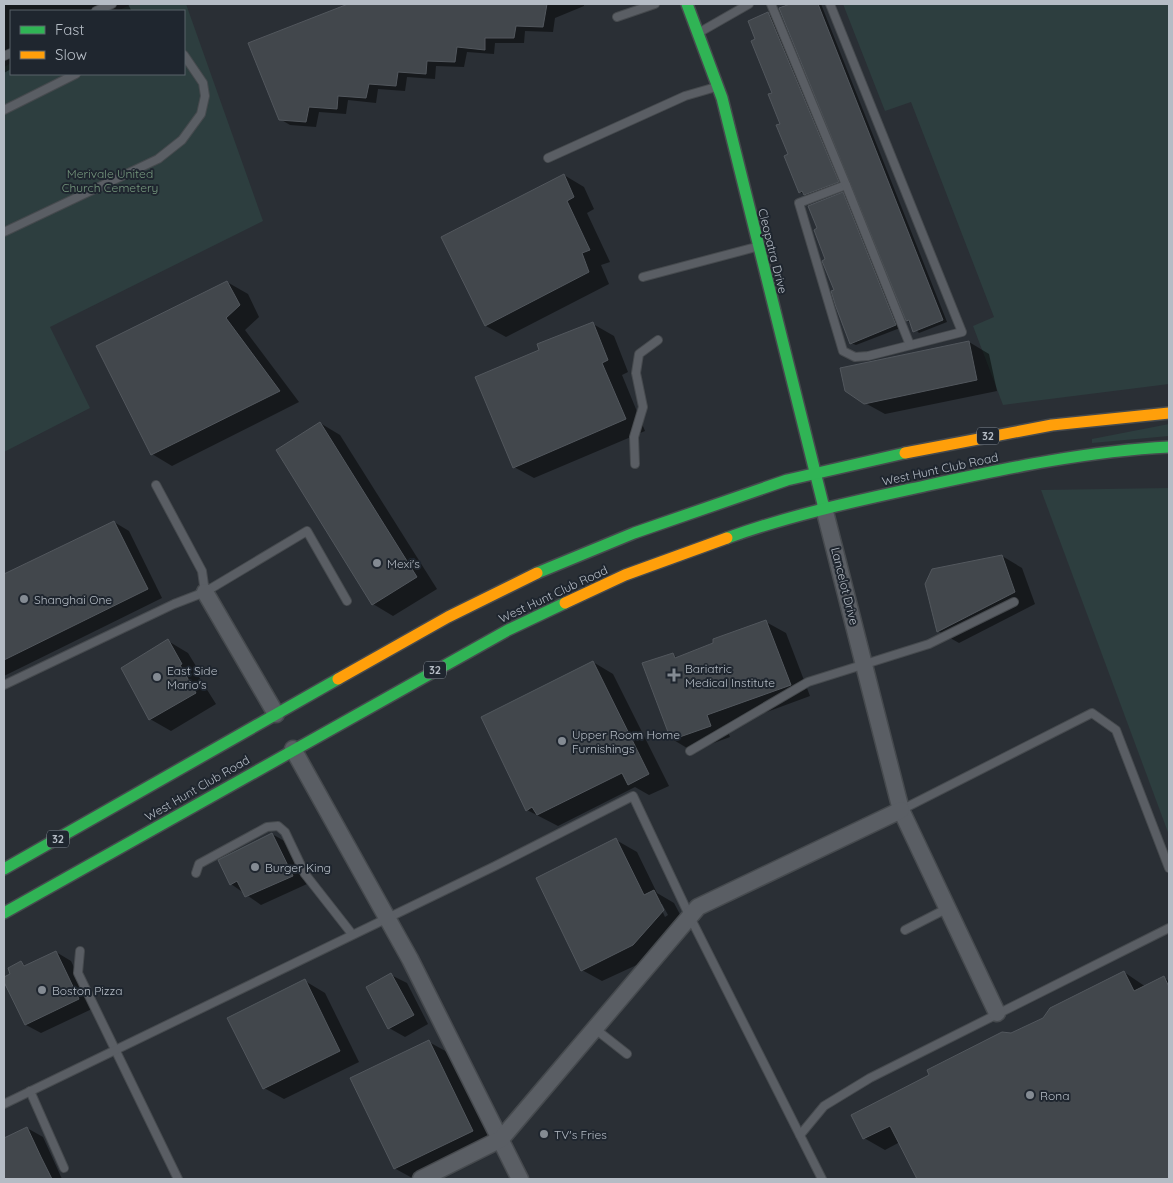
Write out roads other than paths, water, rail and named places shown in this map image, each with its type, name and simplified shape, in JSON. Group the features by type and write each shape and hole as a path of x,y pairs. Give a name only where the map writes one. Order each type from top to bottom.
{"main road":[{"name":"Cleopatra Drive","path":"688,4 718,87 824,508"},
{"name":"West Hunt Club Road","path":"4,869 278,718 448,617 544,569 708,506 787,480 947,443 1052,425 1169,413"},
{"name":"West Hunt Club Road","path":"4,913 291,745 508,630 579,594 625,575 738,534 824,508 1012,467 1123,450 1169,447"}],"street":[{"name":"Lancelot Drive","path":"824,508 901,810 997,1013"},
{"path":"205,592 278,718"},
{"path":"291,745 387,918 520,1179"},
{"path":"420,1179 501,1139 698,907 901,810"}],"lane":[{"path":"98,10 112,4"},
{"path":"617,17 655,4"},
{"path":"699,33 749,4"},
{"path":"771,4 910,345"},
{"path":"830,4 962,332 868,356 855,356 843,351 799,203 846,185"},
{"path":"4,232 158,160 182,140 202,114 205,96 203,83 185,56"},
{"path":"4,110 74,75"},
{"path":"548,158 685,96 718,87"},
{"path":"643,277 758,246"},
{"path":"635,464 634,437 643,407 636,373 639,354 658,340"},
{"path":"156,484 202,571 205,592"},
{"path":"4,685 174,604 205,592 307,531 347,601"},
{"path":"690,751 808,682 929,644 1014,602"},
{"path":"901,810 1092,713 1116,730 1169,868"},
{"path":"4,1104 633,796 690,917 822,1179"},
{"path":"196,873 199,864 267,827 278,826 285,832 305,874 352,934"},
{"path":"904,930 948,908"},
{"path":"800,1135 824,1106 870,1078 1169,928"},
{"path":"80,951 78,973 178,1179"},
{"path":"594,1028 627,1054"},
{"path":"30,1091 64,1168"}],"place":[{"name":"Mexi's","path":"377,563"},
{"name":"Shanghai One","path":"24,599"},
{"name":"Bariatric Medical Institute","path":"674,675"},
{"name":"East Side Mario's","path":"157,677"},
{"name":"Upper Room Home Furnishings","path":"562,741"},
{"name":"Burger King","path":"255,867"},
{"name":"Boston Pizza","path":"42,990"},
{"name":"Rona","path":"1030,1095"},
{"name":"TV's Fries","path":"544,1134"}],"park label":[{"name":"Merivale United Church Cemetery","path":"110,180"}]}
